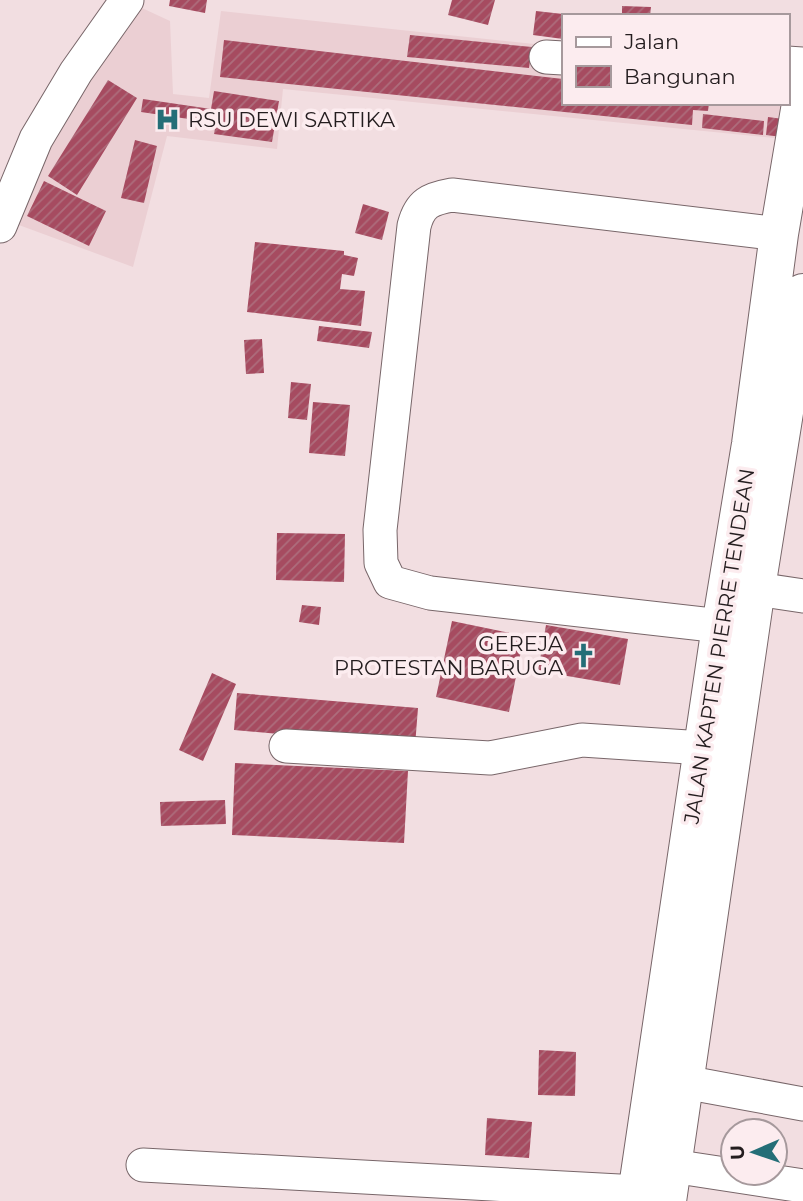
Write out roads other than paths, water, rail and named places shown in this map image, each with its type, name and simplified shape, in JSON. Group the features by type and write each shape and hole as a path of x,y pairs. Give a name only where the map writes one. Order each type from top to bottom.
{"highway":[{"name":"JALAN KAPTEN PIERRE TENDEAN","path":"653,1190 684,1082 742,586 751,444 779,234 803,92"},
{"name":"JALAN KAPTEN PIERRE TENDEAN","path":"653,1190 703,748 722,626 742,586 803,293"}],"street":[{"path":"0,226 36,139 76,72 127,0"},
{"path":"722,626 430,593 390,582 381,563 380,530 414,226 422,205 432,199 452,195 779,234"},
{"path":"742,586 803,596"},
{"path":"286,746 489,758 582,740 703,748"},
{"path":"684,1082 803,1104"},
{"path":"143,1165 653,1190 803,1186"}],"place":[{"name":"RSU DEWI SARTIKA","path":"168,119"},
{"name":"GEREJA PROTESTAN BARUGA","path":"583,655"}]}
